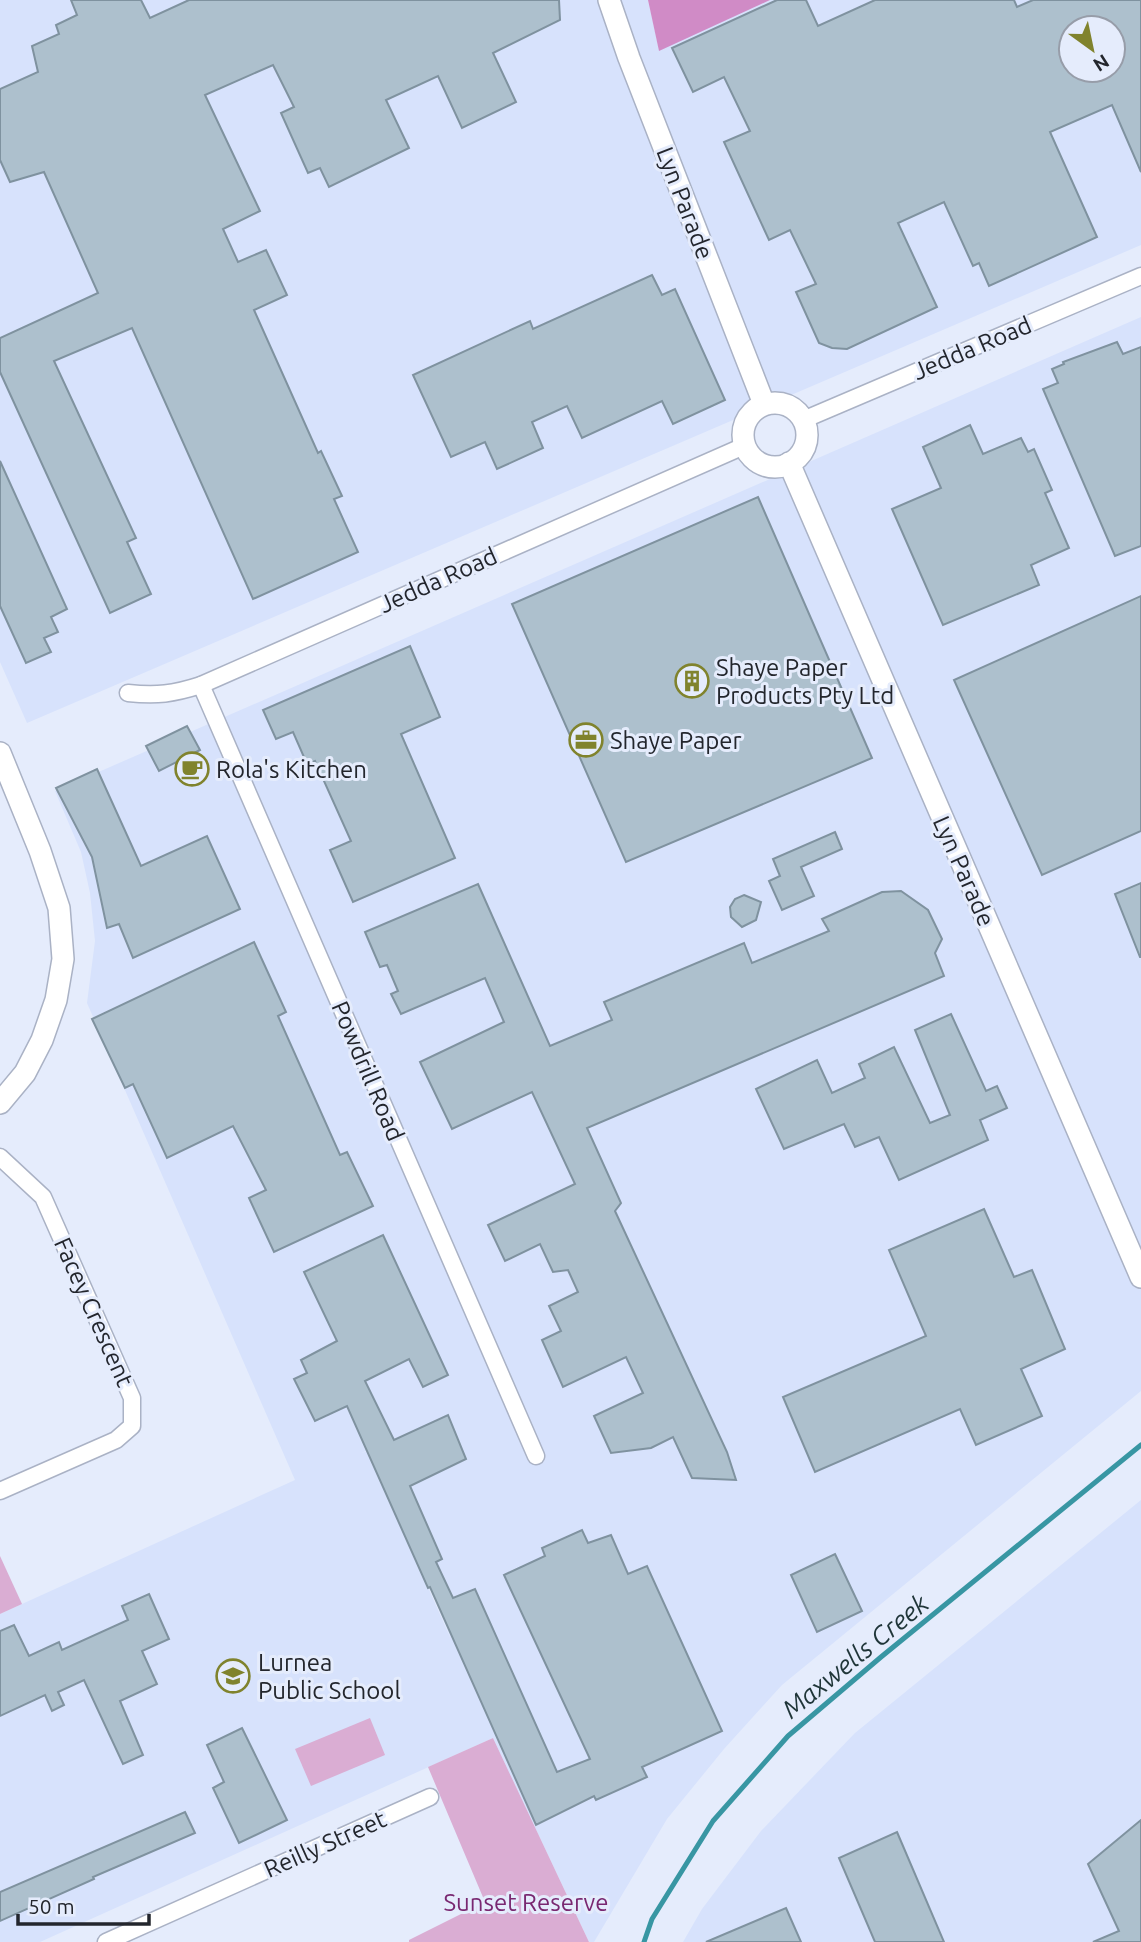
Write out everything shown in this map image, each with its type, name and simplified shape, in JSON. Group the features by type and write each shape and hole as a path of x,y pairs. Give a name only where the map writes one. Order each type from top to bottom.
{"street":[{"name":"Lyn Parade","path":"609,0 629,58 764,404"},
{"name":"Jedda Road","path":"803,420 1141,276"},
{"path":"782,403 791,407 803,420 806,430 803,449 789,463 779,467 758,462 744,446 744,425 755,409 764,404 782,403"},
{"name":"Jedda Road","path":"128,693 174,694 201,685 744,446"},
{"name":"Lyn Parade","path":"789,463 1141,1278"},
{"name":"Powdrill Road","path":"201,685 536,1457"},
{"path":"0,1103 25,1073 42,1040 56,1000 63,959 59,908 40,851 2,764"},
{"name":"Facey Crescent","path":"0,1157 43,1197 132,1398 132,1426 116,1440 0,1491"},
{"name":"Reilly Street","path":"106,1942 139,1935 430,1797"}],"shaded area":[{"path":"0,0 648,0 659,50 770,0 1141,0 1141,245 27,723 0,662"},
{"path":"648,0 770,0 659,51"},
{"path":"1141,317 1141,1391 782,1685 724,1749 667,1819 594,1942 589,1942 493,1738 40,1942 0,1942 0,1614 295,1480 87,1003 95,941 90,893 81,852 55,791","holes":["371,1449 450,1637 368,1451 361,1453"]},
{"path":"1141,1500 1141,1942 683,1942 702,1909 761,1831 855,1733"}],"green space":[{"path":"0,1556 22,1604 0,1614"},
{"path":"370,1718 385,1755 311,1786 295,1749"},
{"name":"Sunset Reserve","path":"493,1738 589,1942 409,1942 485,1902 428,1767"}],"building":[{"path":"71,0 141,0 150,18 189,0 559,0 560,20 493,53 516,102 462,128 438,76 386,100 409,148 329,187 320,168 308,173 281,113 294,107 273,65 205,95 260,211 223,229 238,262 266,250 287,295 254,310 318,453 321,451 342,496 334,499 358,552 253,599 132,328 54,361 136,538 127,542 151,594 110,613 0,372 0,338 98,293 44,172 10,182 0,160 0,89 38,72 32,46 59,34 56,25 77,15"},
{"path":"777,0 806,0 818,26 875,0 1014,0 1017,7 1033,0 1141,0 1141,172 1112,105 1050,132 1097,237 989,286 979,263 973,266 944,202 898,223 937,307 847,349 832,348 819,343 796,292 816,284 790,230 769,240 724,142 750,131 724,77 693,92 672,48"},
{"path":"652,275 662,295 675,289 725,400 673,424 662,401 582,438 567,406 532,422 543,448 497,469 485,442 451,457 413,375 530,321 533,329"},
{"path":"1117,342 1123,354 1141,347 1141,546 1115,556 1043,389 1058,383 1052,369 1064,364 1063,362"},
{"path":"970,425 983,454 1021,438 1028,452 1034,449 1052,490 1045,493 1069,548 1031,565 1039,585 943,625 892,509 941,488 923,447"},
{"path":"0,461 67,609 51,617 58,632 44,638 51,652 26,663 0,606"},
{"name":"Shaye Paper Products Pty Ltd","path":"758,497 872,758 626,862 512,604"},
{"path":"1141,596 1141,831 1042,875 954,680"},
{"path":"410,646 440,717 401,734 455,858 353,902 330,850 351,841 315,761 307,764 293,732 276,739 263,710"},
{"path":"187,726 200,750 159,771 146,746"},
{"path":"97,769 141,866 207,836 240,909 133,958 119,924 107,928 92,857 56,788"},
{"path":"835,832 842,849 801,867 814,896 782,910 769,881 780,876 773,859"},
{"path":"1141,883 1141,957 1140,957 1115,894"},
{"path":"478,884 550,1046 612,1020 604,1002 744,943 752,963 829,931 822,919 882,892 901,891 928,910 942,939 935,953 944,976 587,1128 621,1203 615,1211 727,1452 736,1480 692,1478 673,1437 651,1448 611,1453 594,1416 643,1393 626,1357 563,1387 542,1340 561,1331 549,1306 578,1292 568,1270 553,1272 540,1244 505,1261 488,1225 575,1184 532,1092 452,1129 420,1062 504,1022 485,978 401,1014 391,994 398,991 387,965 380,967 365,932"},
{"path":"744,895 761,902 756,920 742,927 731,917 730,907 735,899"},
{"path":"254,942 286,1012 278,1016 340,1155 347,1152 373,1206 274,1252 249,1198 266,1190 233,1126 167,1158 133,1084 125,1088 92,1019"},
{"path":"951,1014 986,1091 997,1086 1007,1108 980,1120 988,1140 899,1180 879,1137 855,1147 844,1124 784,1149 756,1089 817,1060 832,1093 865,1078 859,1064 894,1047 930,1123 950,1115 915,1030"},
{"path":"984,1209 1014,1277 1032,1270 1065,1349 1021,1369 1042,1416 976,1445 960,1409 815,1472 783,1397 926,1336 889,1250"},
{"path":"383,1235 448,1375 423,1387 409,1359 365,1381 394,1440 448,1415 466,1459 410,1486 442,1559 436,1562 453,1598 475,1589 557,1772 590,1759 504,1575 545,1556 542,1548 582,1530 588,1543 611,1535 628,1574 647,1566 722,1731 642,1767 647,1777 596,1800 594,1796 536,1825 347,1406 315,1421 294,1379 307,1373 301,1360 337,1341 304,1272"},
{"path":"835,1554 862,1611 817,1632 791,1575"},
{"path":"149,1594 169,1639 142,1651 157,1684 120,1701 143,1755 123,1764 84,1680 58,1692 64,1705 52,1711 45,1695 0,1716 0,1631 14,1625 29,1656 59,1642 62,1650 128,1620 122,1606"},
{"path":"242,1728 287,1820 239,1843 213,1788 224,1782 207,1745"},
{"path":"185,1812 195,1833 0,1921 0,1892"},
{"path":"1141,1820 1141,1942 1093,1942 1119,1931 1088,1864"},
{"path":"897,1832 944,1942 875,1942 839,1858"},
{"path":"786,1908 801,1942 706,1942"}],"waterway":[{"name":"Maxwells Creek","path":"644,1942 652,1919 713,1821 788,1736 1141,1445"}],"place":[{"name":"Shaye Paper Products Pty Ltd","path":"692,681"},
{"name":"Shaye Paper","path":"586,740"},
{"name":"Rola's Kitchen","path":"192,769"},
{"name":"Lurnea Public School","path":"233,1676"}]}
